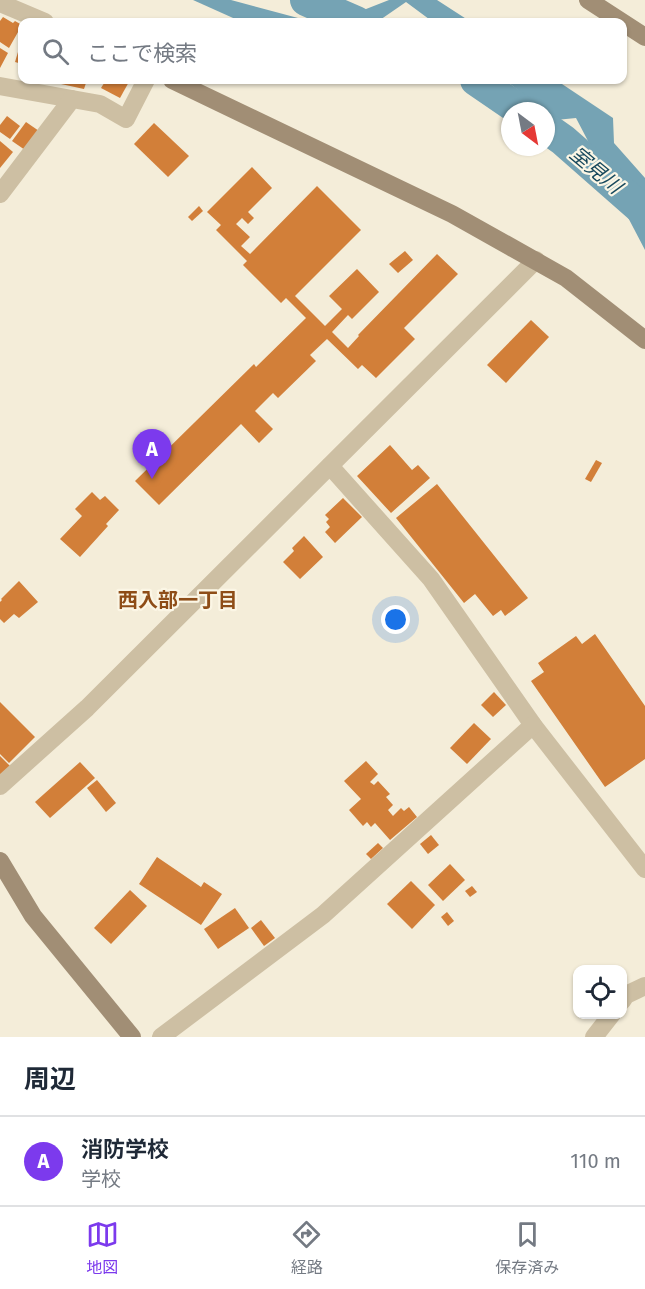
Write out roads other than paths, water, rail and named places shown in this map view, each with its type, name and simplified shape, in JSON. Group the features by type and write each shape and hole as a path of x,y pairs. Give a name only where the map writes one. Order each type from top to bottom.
{"street":[{"path":"588,0 617,18"},
{"path":"0,3 36,18"},
{"path":"627,24 644,35"},
{"path":"0,87 100,104 126,119 144,84"},
{"path":"180,84 452,214 536,260 566,278 645,340"},
{"path":"0,194 72,99"},
{"path":"0,786 87,708 536,260"},
{"path":"330,466 431,579 532,725 645,869"},
{"path":"161,1037 323,915 532,725"},
{"path":"0,861 33,916 132,1037"},
{"path":"627,995 645,986"},
{"path":"594,1037 608,1019"}],"water":[{"path":"193,0 231,0 298,18 233,18"},
{"path":"389,0 437,0 465,18 428,18 406,2 383,18 343,18"},
{"path":"510,84 562,84 613,118 614,143 645,178 645,250 576,118 556,120 555,102 533,102"}],"waterway":[{"name":"室見川","path":"306,0 347,18"},
{"name":"室見川","path":"482,84 508,102"},
{"name":"室見川","path":"555,134 645,212"}],"place":[{"name":"消防学校","path":"152,479"}],"district":[{"name":"西入部一丁目","path":"178,600"}]}
